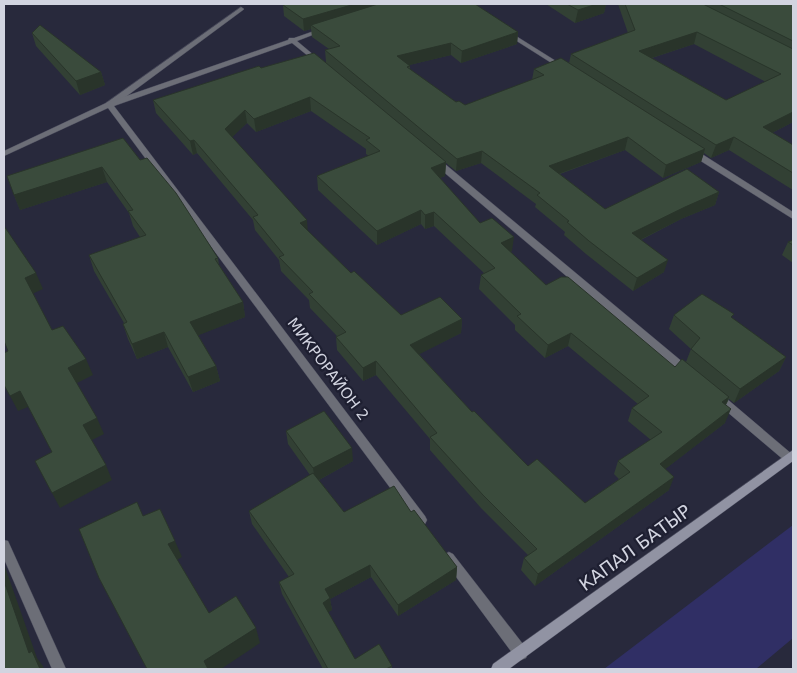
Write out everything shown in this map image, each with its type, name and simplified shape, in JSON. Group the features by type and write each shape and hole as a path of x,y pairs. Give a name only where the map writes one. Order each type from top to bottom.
{"main road":[{"name":"КАПАЛ БАТЫР","path":"498,669 791,457"}],"street":[{"path":"109,106 240,9"},
{"path":"496,25 570,73"},
{"path":"4,154 109,106 329,27"},
{"path":"292,39 329,71"},
{"name":"МИКРОРАЙОН 2","path":"109,106 425,526"},
{"path":"686,147 793,216"},
{"path":"427,153 691,376"},
{"path":"706,388 791,457"},
{"path":"4,546 59,669"},
{"path":"443,550 521,653"}],"shaded area":[{"path":"793,525 793,638 756,669 604,669"}],"building":[{"path":"355,4 303,19 283,5"},
{"path":"378,4 475,4 518,32 462,51 451,43 397,56 410,66 407,67 456,102 459,101 465,105 544,75 534,69 561,58 705,149 666,165 628,137 549,166 605,209 687,169 719,192 632,233 668,260 637,278 567,222 569,221 537,195 540,193 482,151 457,159 325,50 340,46 311,25"},
{"path":"567,4 597,4 578,10"},
{"path":"625,4 703,4 793,49 793,112 763,127 793,145 793,173 734,137 716,145 571,54 635,30","holes":["697,32 781,74 726,100 639,51"]},
{"path":"719,4 793,4 793,41"},
{"path":"40,25 101,72 76,81 32,33"},
{"path":"314,53 446,162 431,168 480,223 492,218 514,237 501,243 546,285 561,277 568,277 675,367 682,359 729,397 722,402 731,409 660,464 674,477 538,574 524,558 537,549 483,495 430,437 437,433 376,361 363,368 336,337 346,332 309,294 313,292 279,257 284,255 253,217 258,215 194,140 190,141 153,100 259,66 261,68","holes":["310,97 370,138 366,140 380,151 317,176 377,231 421,210 425,215 434,212 495,268 481,275 521,314 517,316 548,345 571,333 649,396 632,408 662,432 618,461 630,472 585,503 537,459 528,466 474,411 472,412 410,345 462,319 440,297 401,315 354,271 351,273 300,223 307,220 225,129 245,110 254,119"]},
{"path":"123,138 140,160 147,158 176,193 218,258 215,259 243,302 190,322 216,366 188,377 164,332 132,344 123,324 127,322 89,255 146,235 128,211 133,210 102,167 14,195 7,176"},
{"path":"4,226 36,273 25,278 52,330 63,326 86,359 68,368 97,418 83,425 106,465 52,493 35,461 52,452 20,391 10,396 4,385 4,353 8,351 4,341"},
{"path":"702,294 734,314 731,317 786,357 740,389 691,349 700,338 674,315"},
{"path":"324,411 352,448 313,468 286,431"},
{"path":"313,473 344,512 394,486 411,512 414,510 457,567 398,605 370,565 325,589 330,598 323,603 355,659 379,644 392,666 386,669 328,669 279,582 294,574 249,511"},
{"path":"137,502 143,516 160,509 175,541 168,544 209,613 236,596 256,628 204,661 208,669 147,669 99,578 79,529"},
{"path":"4,581 29,653 32,651 40,669 4,669"}]}
